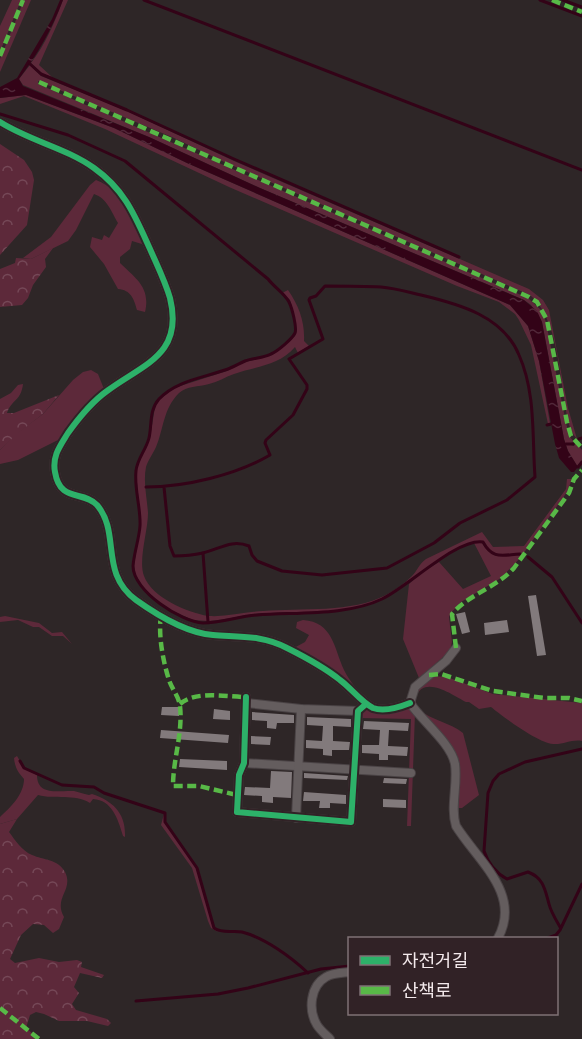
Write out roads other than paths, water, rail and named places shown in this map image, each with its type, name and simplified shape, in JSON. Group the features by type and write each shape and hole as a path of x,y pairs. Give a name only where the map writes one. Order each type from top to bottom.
{"street":[{"path":"0,122 93,167 118,189 130,205 170,298 172,323 163,351 153,361 103,393 74,425 56,451 55,474 61,487 98,507 107,529 116,576 121,585 135,599 161,615 197,632 256,637 286,647 339,679 366,704 375,709 387,709 410,703"},
{"path":"410,703 415,687 446,661 456,648"},
{"path":"358,711 351,822 237,812 239,775 244,763 246,700 301,709 358,711 366,704"},
{"path":"410,703 447,747 455,762 454,817 456,826 499,886 505,901 505,920 499,937"},
{"path":"296,818 301,709"},
{"path":"244,763 411,773"},
{"path":"330,1039 317,1026 313,1016 313,993 317,984 325,977 348,972"}],"water":[{"path":"60,0 63,0 49,31 19,79 23,86 149,137 260,188 524,300 537,311 542,322 564,439 578,467 574,472 571,472 559,458 539,361 528,326 510,305 187,163 114,128 26,95 0,98 0,87 17,78 52,19"}],"waterway":[{"path":"144,0 582,170"},
{"path":"540,0 582,16"},
{"path":"563,0 582,7"},
{"path":"30,64 41,74 459,257"},
{"path":"0,114 68,135 125,161 268,279 287,299 291,309 295,322 295,333 277,350 181,384 166,393 156,403 152,413 149,438 136,471 140,526 133,566 135,576 149,595 171,611 203,623 257,615 337,611 382,599 446,555 472,543 483,542 490,552 498,555 520,554"},
{"path":"146,487 177,485 210,479 270,455 266,440 293,415 307,389 307,385 289,359 323,339 309,300 325,286 391,288 464,308 491,321 502,330 519,355 531,400 535,477 507,500 460,523 434,543 387,568 322,575 282,571 257,561 249,546 243,544 226,545 200,554 174,556 170,546 164,487"},
{"path":"547,425 551,424"},
{"path":"566,444 573,444"},
{"path":"578,467 582,462"},
{"path":"203,553 208,622"},
{"path":"528,557 552,577 582,623"},
{"path":"560,927 551,910 543,885 537,878 528,872 507,879 496,871 488,860 484,851 488,793 499,774 525,762 582,749"},
{"path":"20,761 24,768 62,785 94,787 104,793 165,813 165,822 197,868 214,928 221,931 242,932 269,943 308,973"},
{"path":"551,937 560,930 582,884"},
{"path":"136,1001 218,994 321,969 348,966"}]}
